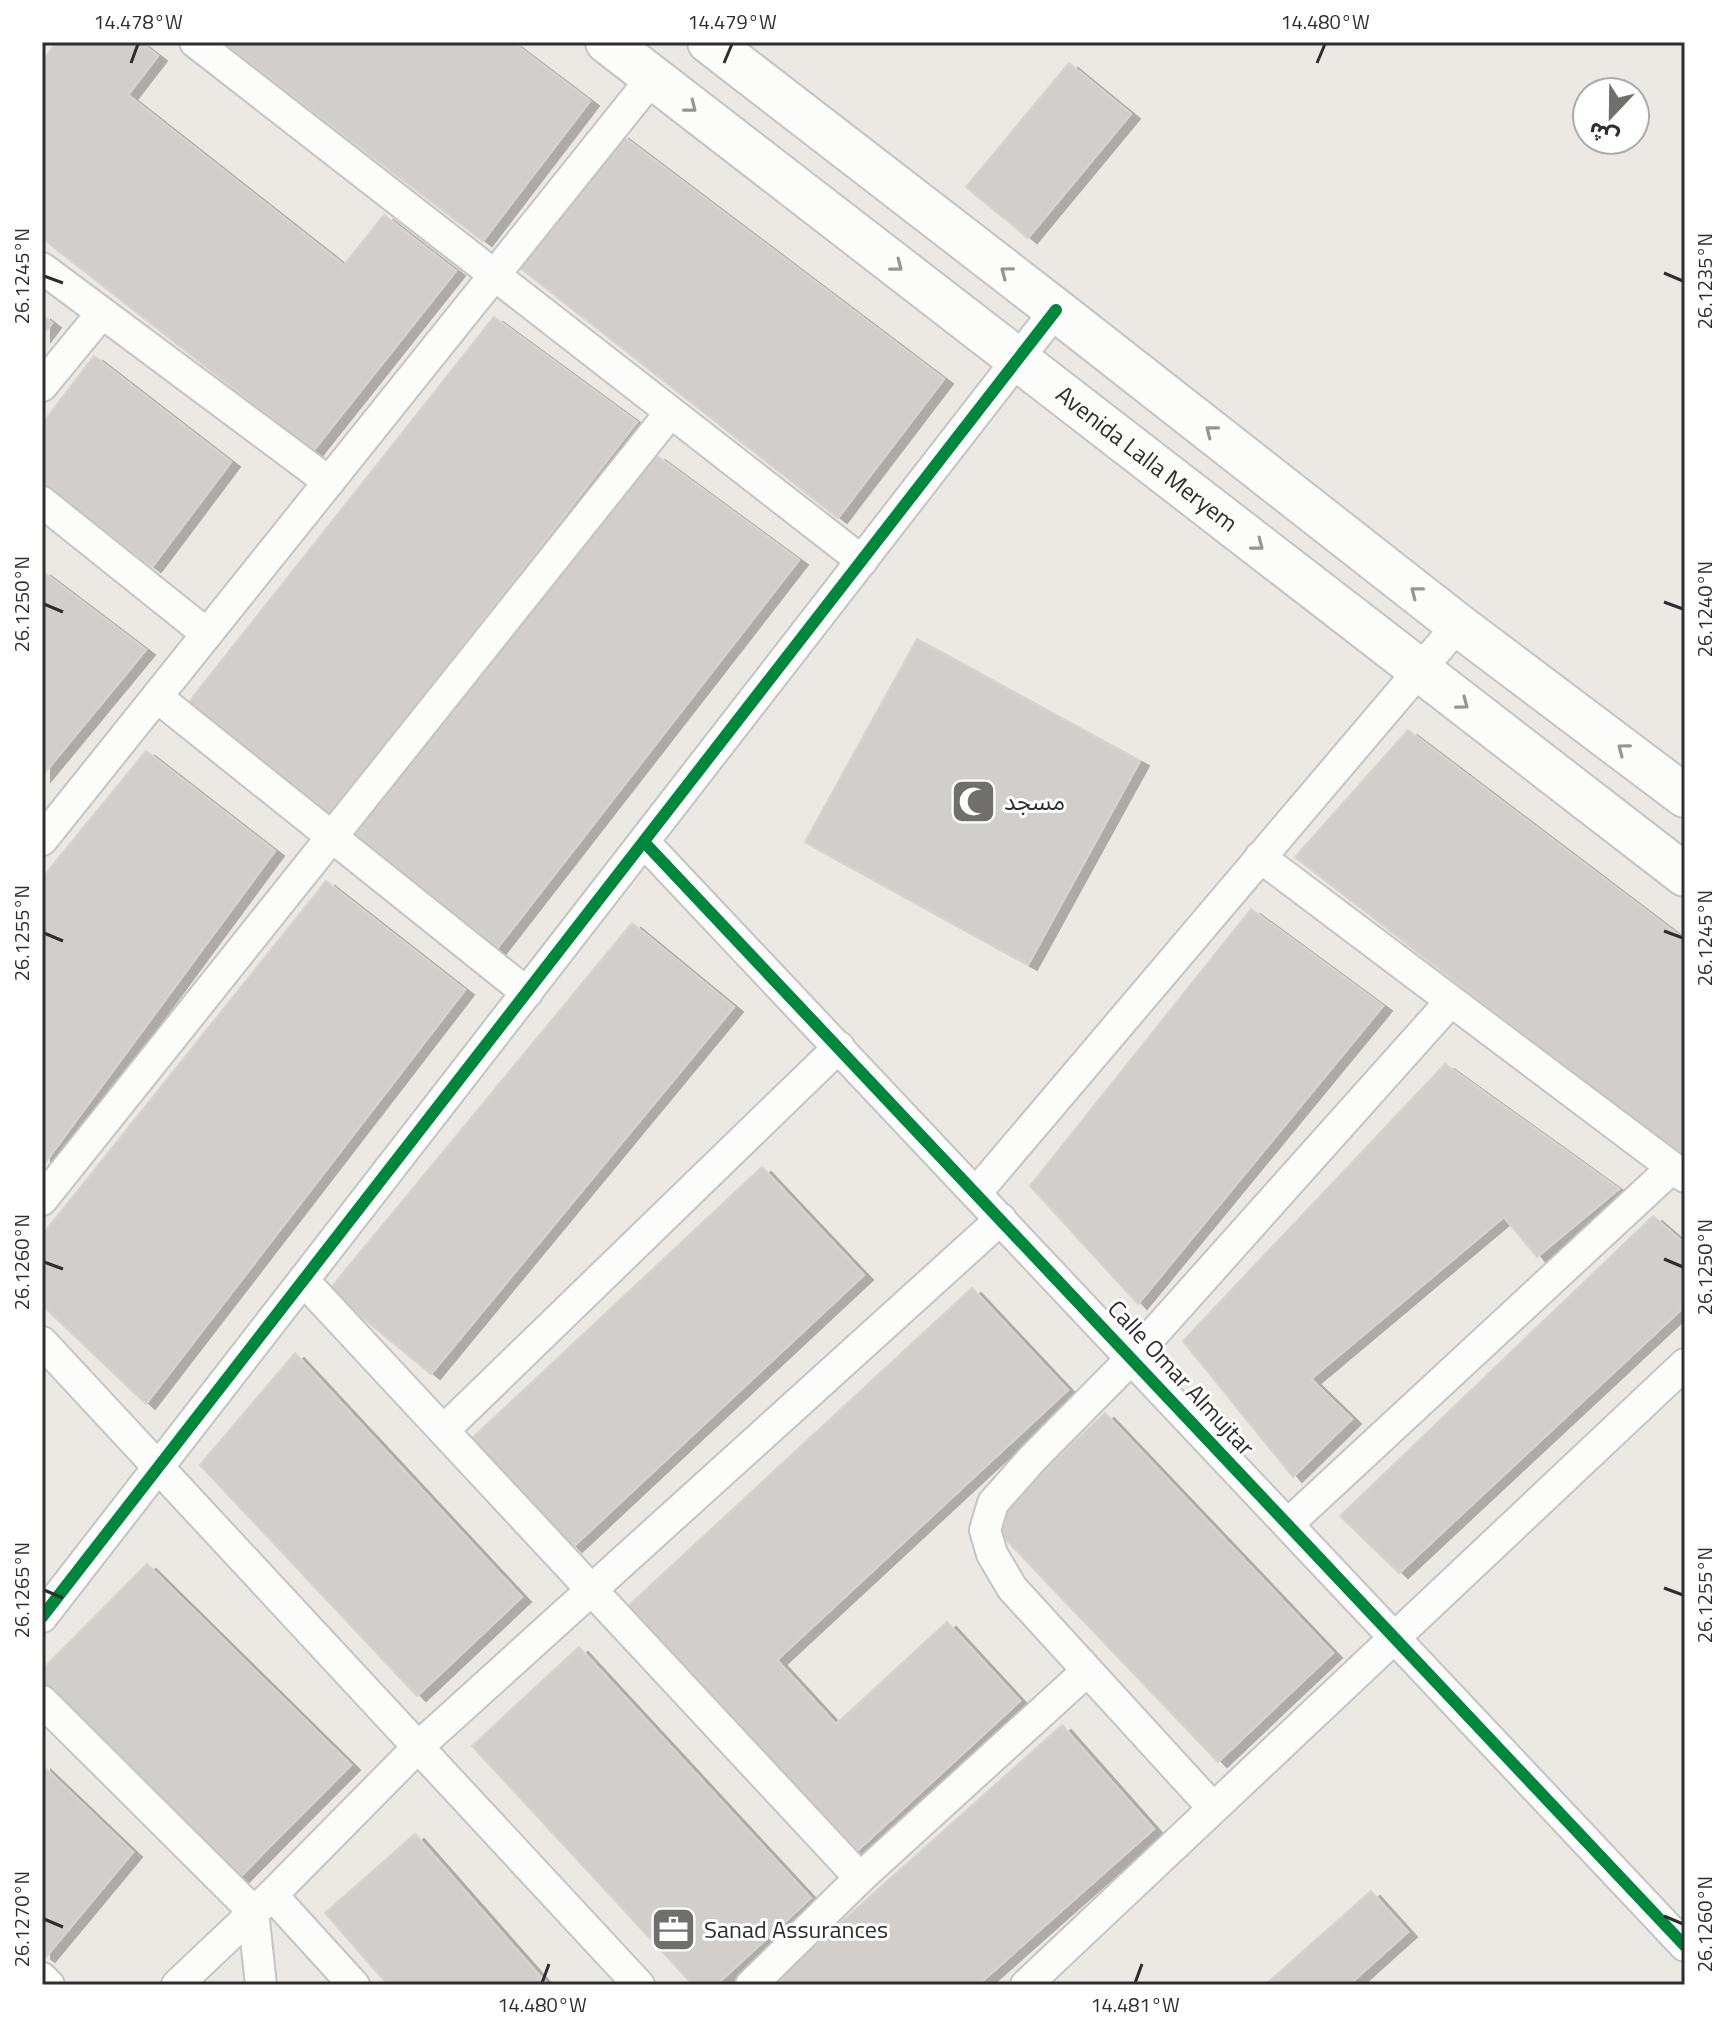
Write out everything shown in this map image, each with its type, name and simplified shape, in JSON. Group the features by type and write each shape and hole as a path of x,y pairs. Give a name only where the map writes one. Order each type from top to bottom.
{"street":[{"path":"195,42 862,561"},
{"name":"Avenida Lalla Meryem","path":"607,42 1685,875"},
{"path":"709,42 1458,625 1685,796"},
{"path":"42,840 653,77"},
{"path":"42,268 329,482"},
{"path":"42,1617 1056,310"},
{"path":"42,386 102,313"},
{"path":"42,1200 670,413"},
{"path":"42,502 207,634"},
{"path":"976,1193 1458,625"},
{"path":"157,697 527,993"},
{"name":"Calle Omar Almujtar","path":"644,842 1685,1946"},
{"path":"1260,857 1679,1172 1288,1524"},
{"path":"1213,1808 1012,1588 1000,1571 985,1530 987,1517 993,1503 1033,1458 1132,1358 1451,1001"},
{"path":"444,1430 839,1047"},
{"path":"177,1985 418,1747 1001,1219"},
{"path":"304,1281 860,1878"},
{"path":"42,1342 418,1747 621,1979"},
{"path":"1026,1985 1685,1364"},
{"path":"751,1985 860,1878 1087,1671"},
{"path":"42,1701 354,1985"},
{"path":"261,1985 263,1903"},
{"path":"42,1978 49,1985"}],"building":[{"path":"57,42 140,42 158,56 128,95 344,265 384,215 456,271 313,451 42,238 42,61"},
{"path":"222,42 512,42 590,101 483,241"},
{"path":"1069,63 1131,114 1028,238 966,187"},
{"path":"620,134 944,379 838,518 514,263"},
{"path":"42,315 52,323 42,336"},
{"path":"494,317 637,422 330,817 188,703"},
{"path":"94,356 231,462 152,567 42,484 42,424"},
{"path":"656,455 799,560 492,955 349,840"},
{"path":"42,571 146,650 42,776"},
{"name":"مسجد","path":"917,639 1140,761 1028,965 805,842"},
{"path":"1408,730 1685,940 1685,1160 1295,857"},
{"path":"146,751 275,851 42,1167 42,878"},
{"path":"326,881 465,990 146,1404 42,1305 42,1235"},
{"path":"1251,909 1383,1006 1138,1304 1030,1186"},
{"path":"632,923 734,1007 431,1374 329,1290"},
{"path":"1445,1064 1619,1189 1537,1257 1504,1217 1311,1379 1352,1419 1293,1477 1183,1341"},
{"path":"762,1167 864,1275 573,1547 471,1439"},
{"path":"1653,1216 1685,1244 1685,1306 1399,1573 1340,1516"},
{"path":"972,1288 1068,1390 777,1660 836,1724 947,1622 1020,1701 856,1852 627,1607"},
{"path":"295,1353 522,1597 417,1696 200,1465"},
{"path":"1105,1413 1333,1653 1218,1762 989,1522"},
{"path":"147,1564 351,1765 238,1879 42,1686 42,1670"},
{"path":"579,1647 811,1898 716,1985 693,1985 472,1746"},
{"path":"1062,1725 1154,1829 978,1985 771,1985"},
{"path":"42,1765 133,1852 46,1957 42,1954"},
{"path":"415,1834 548,1985 388,1985 325,1913"},
{"path":"1371,1891 1408,1932 1349,1985 1265,1985"}],"cycle path":[{"path":"42,1617 1056,310"},
{"path":"644,842 1685,1946"}],"place":[{"name":"مسجد","path":"973,802"},
{"name":"Sanad Assurances","path":"673,1930"}]}
